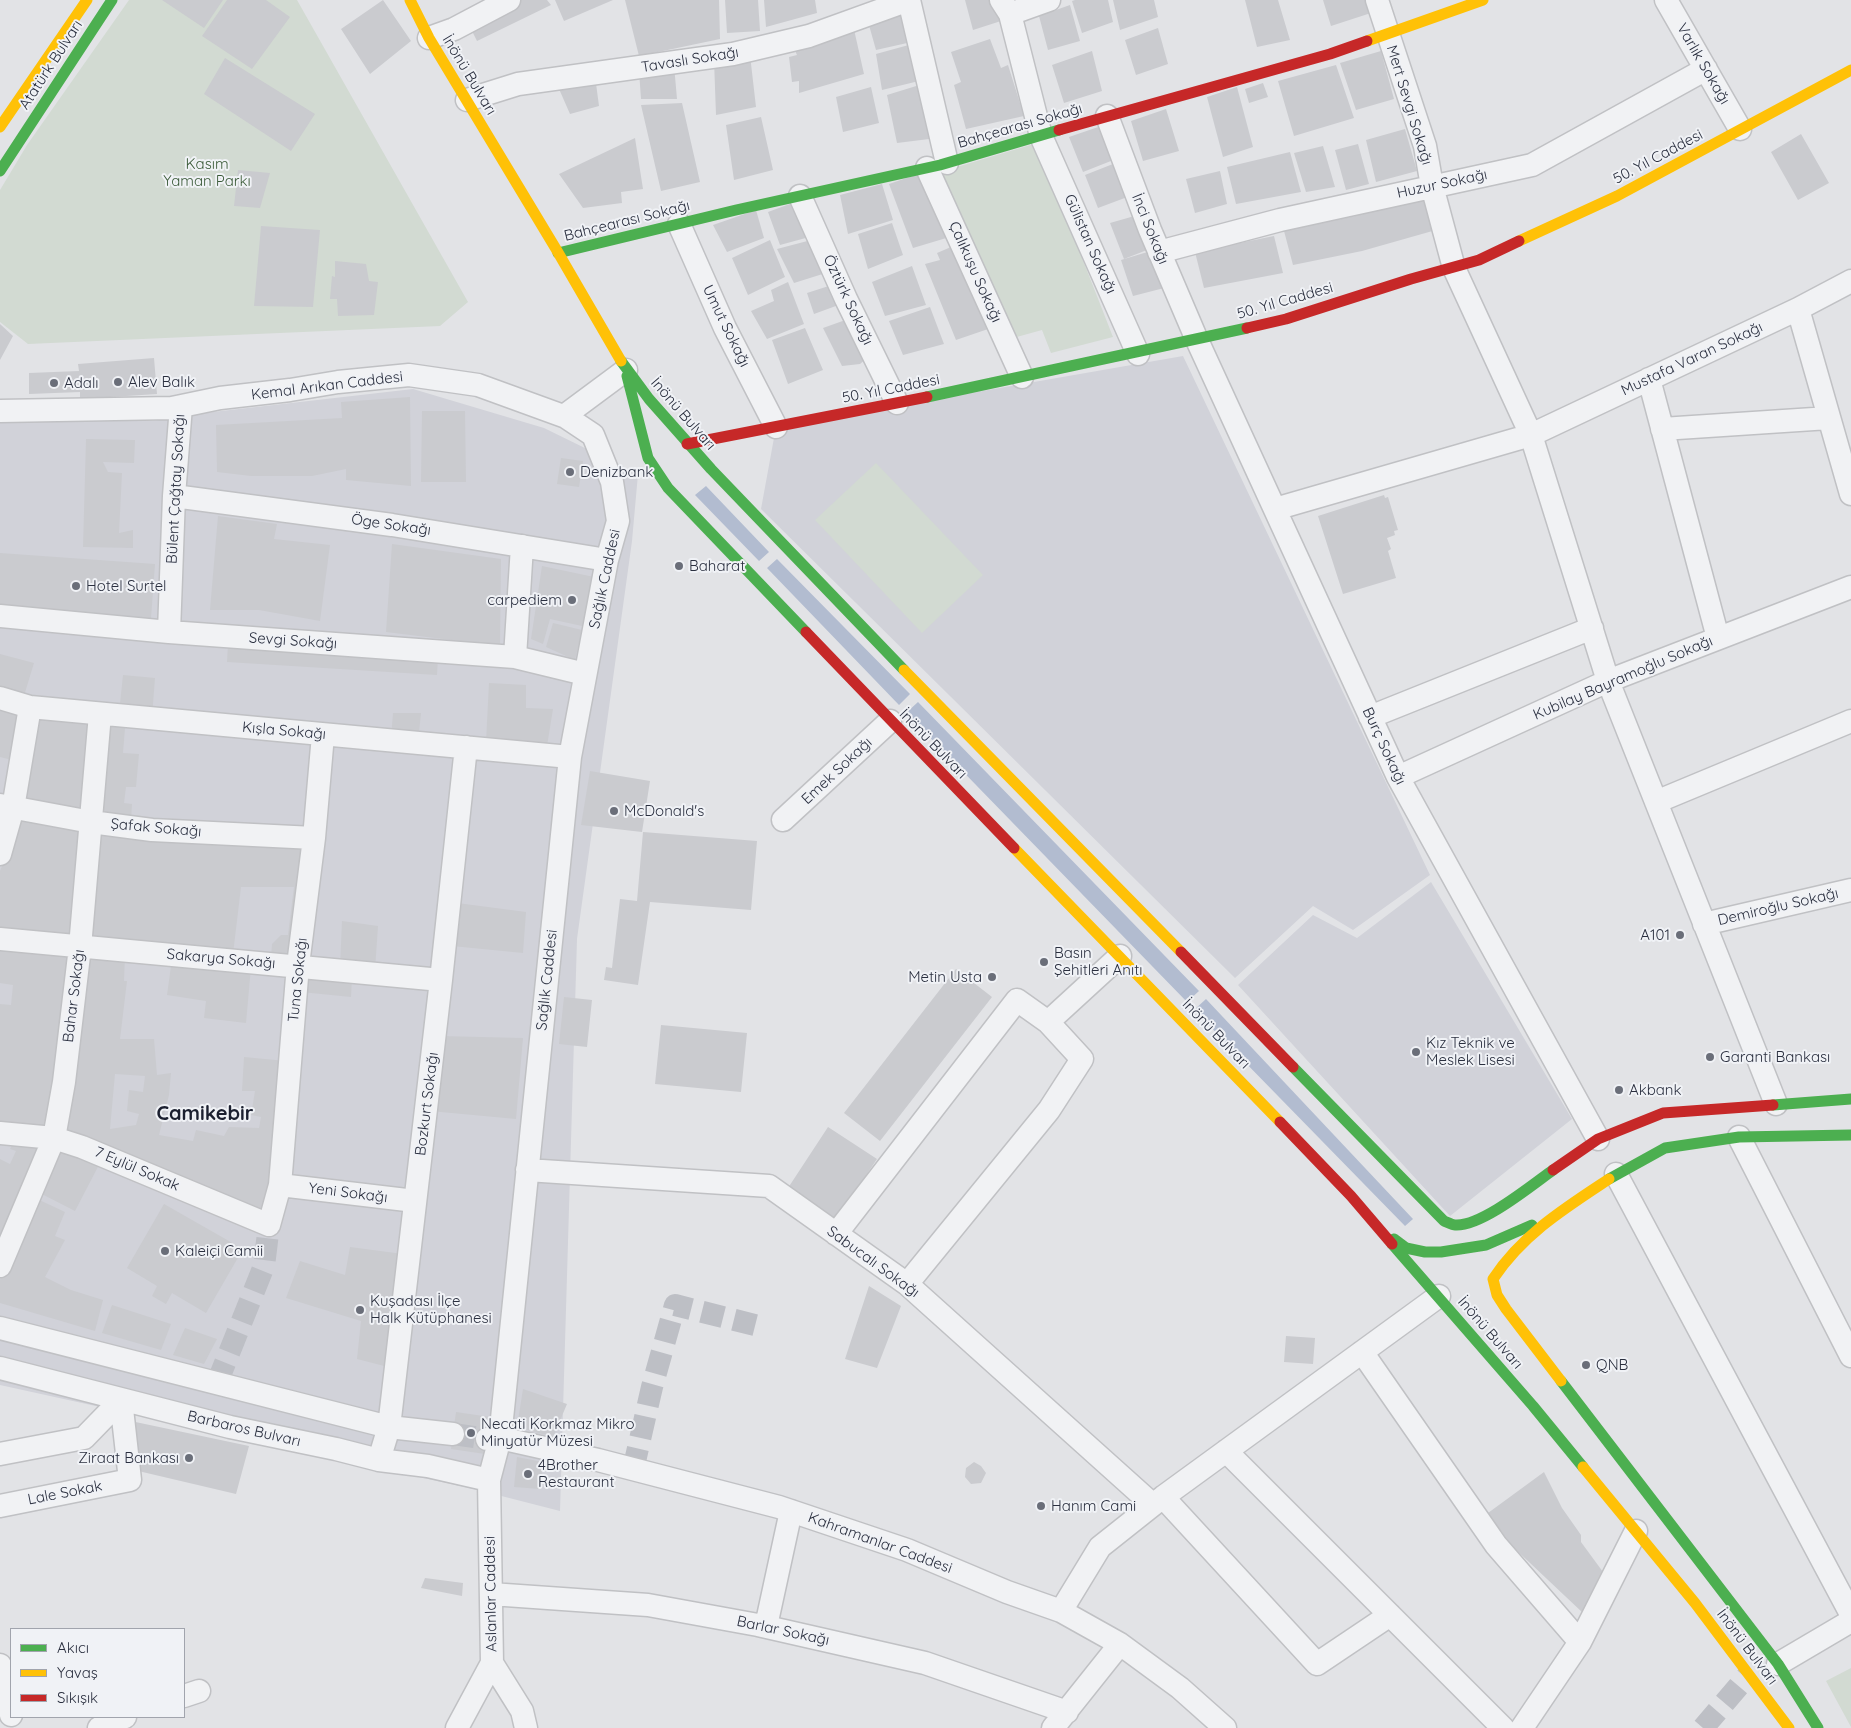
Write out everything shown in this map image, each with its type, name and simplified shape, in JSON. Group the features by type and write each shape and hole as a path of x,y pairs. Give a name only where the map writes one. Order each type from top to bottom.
{"main road":[{"name":"Atatürk Bulvarı","path":"0,127 87,0"},
{"name":"Atatürk Bulvarı","path":"0,171 112,0"},
{"name":"İnönü Bulvarı","path":"410,0 429,38 626,370 686,444 924,692 1434,1212 1444,1221 1455,1224 1472,1222 1498,1209 1598,1139"},
{"name":"Bahçearası Sokağı","path":"558,253 937,165 1330,54 1483,0"},
{"name":"50. Yıl Caddesi","path":"686,444 1138,354 1286,319 1411,279 1454,268 1478,260 1616,196 1851,70"},
{"name":"İnönü Bulvarı","path":"626,370 648,458 668,488 890,721 1344,1188 1382,1230 1539,1413 1695,1603 1789,1728"},
{"path":"1598,1139 1663,1114 1851,1099"},
{"path":"1382,1230 1406,1248 1425,1252 1441,1252 1486,1245 1552,1216 1616,1174 1665,1148 1740,1137 1851,1135"},
{"name":"İnönü Bulvarı","path":"1552,1216 1501,1267 1493,1279 1497,1295 1778,1664 1818,1728"}],"street":[{"path":"429,38 454,29 508,0"},
{"name":"Tavaslı Sokağı","path":"466,100 518,84 733,54 809,36 909,0"},
{"name":"Çalıkuşu Sokağı","path":"909,0 937,165 1022,377"},
{"path":"1040,136 1006,7 1049,0"},
{"name":"Mert Sevgi Sokağı","path":"1377,0 1425,146 1432,186 1454,268 1531,435 1608,681 1776,1104"},
{"name":"Varlık Sokağı","path":"1666,0 1740,128"},
{"name":"Huzur Sokağı","path":"1159,252 1280,220 1532,165 1706,69"},
{"name":"İnci Sokağı","path":"1107,116 1159,252 1197,340"},
{"name":"Gülistan Sokağı","path":"1040,136 1138,354"},
{"name":"Öztürk Sokağı","path":"800,196 846,298 897,403"},
{"name":"Umut Sokağı","path":"679,224 725,328 776,426"},
{"name":"Mustafa Varan Sokağı","path":"1275,509 1531,435 1798,309 1851,281"},
{"path":"1798,309 1851,494"},
{"name":"Burç Sokağı","path":"1197,340 1398,777 1598,1139"},
{"path":"564,416 626,370"},
{"name":"Kemal Arıkan Caddesi","path":"0,411 163,408 220,398 338,382 410,376 478,385 564,416 593,435 612,482"},
{"path":"1649,379 1718,638"},
{"name":"Bülent Çağtay Sokağı","path":"170,632 174,496 181,406"},
{"path":"1662,429 1829,418"},
{"name":"Sağlık Caddesi","path":"489,1480 528,1170 570,757 607,560 618,521 612,482"},
{"name":"Öge Sokağı","path":"174,496 392,525 607,560"},
{"path":"515,657 522,546"},
{"name":"Kubilay Bayramoğlu Sokağı","path":"1398,777 1608,681 1851,587"},
{"name":"Sevgi Sokağı","path":"0,616 170,632 515,657 585,674"},
{"path":"1370,717 1592,628"},
{"name":"Kışla Sokağı","path":"0,698 30,707 570,757"},
{"path":"0,854 7,806 30,707"},
{"name":"Bahar Sokağı","path":"0,1266 54,1138 64,1082 80,947 100,714"},
{"name":"Emek Sokağı","path":"783,820 890,721"},
{"path":"1656,802 1851,721"},
{"name":"Tuna Sokağı","path":"269,1225 280,1185 298,965 314,838 323,735"},
{"name":"Bozkurt Sokağı","path":"378,1460 389,1427 466,747"},
{"name":"Şafak Sokağı","path":"7,806 91,822 152,830 314,838"},
{"name":"Demiroğlu Sokağı","path":"1704,924 1851,890"},
{"name":"Sakarya Sokağı","path":"0,939 298,965 441,980"},
{"path":"1048,1022 1120,956"},
{"path":"836,1234 1016,1000 1048,1022 1082,1060 1049,1110 907,1284"},
{"name":"7 Eylül Sokak","path":"0,1133 54,1138 82,1146 269,1225"},
{"path":"1740,1137 1851,1356"},
{"name":"Sabucalı Sokağı","path":"528,1170 769,1186 907,1284 1158,1501 1318,1664 1390,1615"},
{"path":"1616,1174 1851,1614"},
{"name":"Yeni Sokağı","path":"280,1185 415,1201"},
{"path":"1061,1611 1100,1547 1158,1501 1439,1296"},
{"path":"0,1328 389,1427 453,1434"},
{"path":"1362,1352 1496,1545 1580,1642"},
{"name":"Barbaros Bulvarı","path":"0,1368 121,1400 378,1460 428,1466 489,1480"},
{"path":"0,1454 84,1438 121,1400"},
{"name":"Lale Sokak","path":"0,1506 130,1480 121,1400"},
{"name":"Kahramanlar Caddesi","path":"493,1438 598,1460 791,1512 907,1550 1007,1592 1061,1611 1120,1644 1180,1688 1225,1728"},
{"path":"1226,1451 1503,1728"},
{"name":"Aslanlar Caddesi","path":"457,1728 492,1663 489,1480"},
{"path":"766,1626 791,1512"},
{"path":"1522,1728 1580,1642 1636,1531"},
{"name":"Barlar Sokağı","path":"491,1594 648,1605 766,1626 925,1663 1060,1720"},
{"path":"1778,1664 1851,1620"},
{"path":"1060,1720 1120,1644"},
{"path":"492,1663 522,1711 526,1728"},
{"path":"0,1665 10,1708"},
{"path":"99,1728 123,1718"}],"shaded area":[{"path":"1183,356 1430,875 1353,930 1313,906 1235,978 761,509 776,427"},
{"path":"413,389 544,428 638,474 632,541 577,939 560,1511 478,1490 0,1385 0,414 153,421 204,413"},
{"name":"Kız Teknik ve Meslek Lisesi","path":"1431,882 1572,1119 1450,1216 1238,985 1313,915 1357,938"}],"green space":[{"name":"Kasım Yaman Parkı","path":"129,0 297,0 468,302 440,326 28,344 0,322 0,190 27,145"},
{"path":"1037,143 1113,337 1051,353 1042,330 1013,338 937,173"},
{"path":"876,463 983,575 922,633 815,520"},
{"path":"1851,1668 1851,1727 1826,1681"}],"water":[{"path":"706,486 769,552 759,561 695,495"},
{"path":"777,559 910,694 899,705 767,568"},
{"path":"918,702 1199,991 1187,1002 906,713"},
{"path":"1206,999 1413,1219 1405,1226 1194,1010"}],"building":[{"path":"162,0 223,0 204,28"},
{"path":"227,0 266,0 290,17 252,69 202,36"},
{"path":"383,0 411,41 370,74 341,29"},
{"path":"517,0 547,0 551,5 477,41 469,25"},
{"path":"555,0 613,0 564,21"},
{"path":"625,0 719,0 720,39 639,56"},
{"path":"725,0 758,0 760,31 727,33"},
{"path":"764,0 815,0 817,13 766,27"},
{"path":"965,0 994,0 1001,21 973,30"},
{"path":"1108,0 1113,22 1082,33 1072,1"},
{"path":"1113,0 1154,0 1158,17 1120,30"},
{"path":"1245,0 1278,0 1290,40 1257,47"},
{"path":"1323,0 1371,0 1374,12 1331,26"},
{"path":"908,3 916,41 876,50 867,18"},
{"path":"1070,5 1080,41 1048,50 1039,16"},
{"path":"853,25 864,74 799,93 799,81 792,82 789,57 797,55 792,44"},
{"path":"1158,28 1168,64 1136,75 1125,40"},
{"path":"990,39 1001,68 1008,65 1024,116 966,129 954,85 961,82 951,52"},
{"path":"916,43 923,80 882,90 876,54"},
{"path":"1092,51 1102,91 1064,103 1052,65"},
{"path":"1381,51 1394,99 1356,110 1340,63"},
{"path":"750,55 756,107 716,115 714,60"},
{"path":"225,58 315,114 291,151 204,94"},
{"path":"674,65 677,99 641,99 639,71"},
{"path":"1336,65 1354,118 1294,136 1278,81"},
{"path":"595,76 599,106 570,114 556,82"},
{"path":"926,83 937,138 897,143 887,95"},
{"path":"1263,83 1268,97 1249,103 1245,89"},
{"path":"871,87 879,123 843,132 836,97"},
{"path":"1237,87 1253,147 1223,157 1207,97"},
{"path":"682,103 700,182 661,191 641,105"},
{"path":"1166,109 1179,151 1143,161 1131,121"},
{"path":"761,117 773,170 734,180 726,125"},
{"path":"1104,125 1116,159 1083,172 1069,137"},
{"path":"1405,129 1417,171 1376,182 1366,140"},
{"path":"1801,134 1829,183 1798,200 1771,152"},
{"path":"635,138 643,189 621,192 622,203 583,208 559,174"},
{"path":"1358,144 1369,184 1346,190 1335,150"},
{"path":"1323,146 1335,187 1306,192 1294,153"},
{"path":"1290,152 1301,192 1236,204 1227,167"},
{"path":"1118,162 1130,196 1098,208 1085,175"},
{"path":"238,170 270,173 260,208 234,206"},
{"path":"1220,171 1227,204 1195,213 1186,179"},
{"path":"924,172 953,236 913,248 889,184"},
{"path":"882,184 893,220 848,234 840,195"},
{"path":"1427,198 1436,230 1362,251 1293,265 1284,231"},
{"path":"798,201 813,236 780,245 768,212"},
{"path":"756,210 764,238 727,252 713,225"},
{"path":"1138,215 1152,248 1124,259 1110,223"},
{"path":"892,223 903,255 868,269 858,234"},
{"path":"261,226 320,230 313,307 254,306"},
{"path":"1274,236 1283,273 1204,288 1195,252"},
{"path":"815,239 829,272 794,283 777,249"},
{"path":"770,240 785,277 748,295 732,258"},
{"path":"958,244 991,328 956,340 925,264 940,260 937,253"},
{"path":"1154,250 1168,287 1133,296 1121,260"},
{"path":"335,261 366,264 369,281 378,282 374,315 338,316 337,299 330,299 332,276 335,277"},
{"path":"912,266 926,305 885,316 872,282"},
{"path":"788,282 804,324 767,339 751,311 774,301 771,290"},
{"path":"835,284 844,303 814,314 807,293"},
{"path":"930,307 944,344 903,355 889,321"},
{"path":"851,318 868,357 860,364 842,366 823,328"},
{"path":"0,324 13,336 0,360"},
{"path":"805,328 823,370 788,384 772,340"},
{"name":"Alev Balık","path":"154,358 157,394 80,399 80,392 29,394 29,373 79,371 78,364"},
{"path":"410,397 411,486 346,480 346,469 312,476 251,476 217,472 216,425 342,418 341,402"},
{"path":"422,411 465,411 466,482 421,482"},
{"path":"86,439 135,440 134,463 103,462 108,472 122,473 119,533 133,530 133,548 83,547"},
{"name":"Denizbank","path":"561,458 583,461 579,487 557,484"},
{"path":"1384,495 1385,498 1388,497 1398,530 1394,531 1395,535 1387,538 1391,549 1388,551 1396,578 1343,594 1318,516"},
{"path":"218,516 277,524 274,539 330,545 320,621 259,610 210,610"},
{"path":"392,544 501,559 500,646 386,632"},
{"name":"Hotel Surtel","path":"0,553 155,564 151,618 0,607"},
{"path":"542,566 594,577 582,626 550,619 543,644 531,639"},
{"path":"553,623 582,630 575,660 546,647"},
{"path":"228,644 438,657 437,675 227,662"},
{"path":"0,654 34,663 23,699 0,692"},
{"path":"123,675 155,678 152,717 119,714"},
{"path":"489,683 526,685 526,708 553,709 547,746 486,742"},
{"path":"0,702 26,709 16,761 0,757"},
{"path":"34,710 97,716 88,813 22,804"},
{"path":"393,713 421,713 418,742 391,738"},
{"path":"103,717 115,725 125,728 123,753 139,754 136,787 126,787 124,803 132,804 131,820 94,814"},
{"name":"McDonald's","path":"590,771 650,781 642,832 581,825"},
{"path":"17,812 87,824 71,943 0,935 0,871 7,854"},
{"path":"94,827 309,843 297,961 271,958 272,944 281,935 288,935 294,887 241,887 233,954 86,940"},
{"path":"643,832 757,841 751,910 650,902 638,985 604,980 606,967 612,968 620,899 637,901"},
{"path":"457,903 526,912 523,953 452,946"},
{"path":"342,921 378,926 375,970 340,968"},
{"path":"0,945 74,953 52,1134 0,1129 0,1004 11,1005 13,985 0,983"},
{"path":"82,951 125,955 124,981 127,981 120,1039 154,1039 157,1075 171,1073 169,1095 159,1135 193,1141 196,1130 224,1136 229,1127 259,1128 261,1117 251,1115 255,1091 242,1091 244,1057 286,1061 267,1218 62,1134","holes":["115,1074 145,1076 143,1092 129,1090 127,1111 139,1114 136,1125 110,1129"]},
{"path":"172,959 251,967 246,1023 204,1018 206,1001 167,995"},
{"path":"956,969 992,997 880,1141 844,1113"},
{"path":"303,972 352,977 351,997 301,992"},
{"path":"564,997 592,1000 587,1047 559,1044"},
{"path":"661,1025 747,1033 741,1092 655,1084"},
{"path":"440,1036 523,1038 516,1119 430,1111"},
{"path":"828,1127 877,1159 836,1220 788,1188"},
{"path":"16,1138 47,1142 0,1250 0,1159 10,1164 16,1151 10,1149"},
{"path":"58,1146 101,1161 75,1211 36,1191"},
{"path":"33,1197 65,1212 55,1236 65,1240 45,1277 71,1290 103,1300 95,1331 0,1303 0,1280"},
{"path":"164,1204 243,1249 206,1313 172,1293 166,1304 152,1296 157,1286 127,1268"},
{"name":"Kuşadası İlçe Halk Kütüphanesi","path":"350,1247 403,1254 392,1368 357,1359 361,1321 286,1298 300,1261 345,1275"},
{"path":"869,1286 901,1306 877,1368 845,1359"},
{"path":"112,1305 171,1324 161,1350 102,1333"},
{"path":"185,1328 217,1339 204,1364 173,1355"},
{"path":"1286,1336 1315,1338 1313,1364 1284,1362"},
{"path":"523,1389 567,1404 553,1437 517,1427"},
{"path":"456,1412 490,1417 485,1454 451,1449"},
{"name":"Ziraat Bankası","path":"126,1420 249,1446 236,1494 134,1470"},
{"name":"4Brother Restaurant","path":"517,1457 543,1462 540,1489 514,1487"},
{"path":"974,1462 981,1466 986,1473 981,1483 971,1484 965,1477 966,1468"},
{"path":"1544,1472 1562,1508 1581,1535 1581,1542 1603,1572 1583,1613 1512,1546 1488,1513"},
{"path":"425,1578 463,1583 462,1596 421,1588"}],"tunnel":[{"path":"217,1383 264,1266 269,1225"},
{"path":"633,1470 652,1387 675,1305 759,1326"},
{"path":"453,1434 487,1439"},
{"path":"1703,1728 1749,1674"}],"traffic: fast":[{"path":"0,171 112,0"},
{"path":"558,253 736,210 940,165 1059,130"},
{"path":"927,397 1247,328"},
{"path":"621,361 649,399 711,469 904,670"},
{"path":"627,376 648,458 668,488 806,632"},
{"path":"1293,1067 1444,1221 1451,1224 1466,1224 1492,1212 1520,1195 1553,1170"},
{"path":"1773,1105 1851,1099"},
{"path":"1609,1179 1665,1148 1739,1137 1851,1135"},
{"path":"1394,1239 1406,1248 1425,1252 1441,1252 1486,1245 1532,1225"},
{"path":"1392,1244 1533,1406 1583,1467"},
{"path":"1561,1381 1778,1664 1818,1728"}],"traffic: slow":[{"path":"0,127 87,0"},
{"path":"410,0 429,38 621,361"},
{"path":"1367,41 1483,0"},
{"path":"1519,241 1617,196 1851,70"},
{"path":"904,670 1181,952"},
{"path":"1014,848 1280,1122"},
{"path":"1561,1381 1506,1309 1497,1295 1493,1279 1531,1235 1609,1179"},
{"path":"1583,1467 1695,1603 1789,1728"}],"traffic: jam":[{"path":"1059,130 1330,54 1367,41"},
{"path":"1247,328 1286,319 1411,279 1479,260 1519,241"},
{"path":"687,444 927,397"},
{"path":"806,632 1014,848"},
{"path":"1181,952 1293,1067"},
{"path":"1553,1170 1598,1139 1663,1113 1773,1105"},
{"path":"1280,1122 1351,1196 1392,1244"}],"place":[{"name":"Alev Balık","path":"118,382"},
{"name":"Adalı","path":"54,383"},
{"name":"Denizbank","path":"570,472"},
{"name":"Baharat","path":"679,566"},
{"name":"Hotel Surtel","path":"76,586"},
{"name":"carpediem","path":"572,600"},
{"name":"McDonald's","path":"614,811"},
{"name":"A101","path":"1680,935"},
{"name":"Basın Şehitleri Anıtı","path":"1044,962"},
{"name":"Metin Usta","path":"992,977"},
{"name":"Kız Teknik ve Meslek Lisesi","path":"1416,1052"},
{"name":"Garanti Bankası","path":"1710,1057"},
{"name":"Akbank","path":"1619,1090"},
{"name":"Kaleiçi Camii","path":"165,1251"},
{"name":"Kuşadası İlçe Halk Kütüphanesi","path":"360,1310"},
{"name":"QNB","path":"1586,1365"},
{"name":"Necati Korkmaz Mikro Minyatür Müzesi","path":"471,1433"},
{"name":"Ziraat Bankası","path":"189,1458"},
{"name":"4Brother Restaurant","path":"528,1474"},
{"name":"Hanım Cami","path":"1041,1506"}],"district":[{"name":"Camikebir","path":"205,1114"}]}
